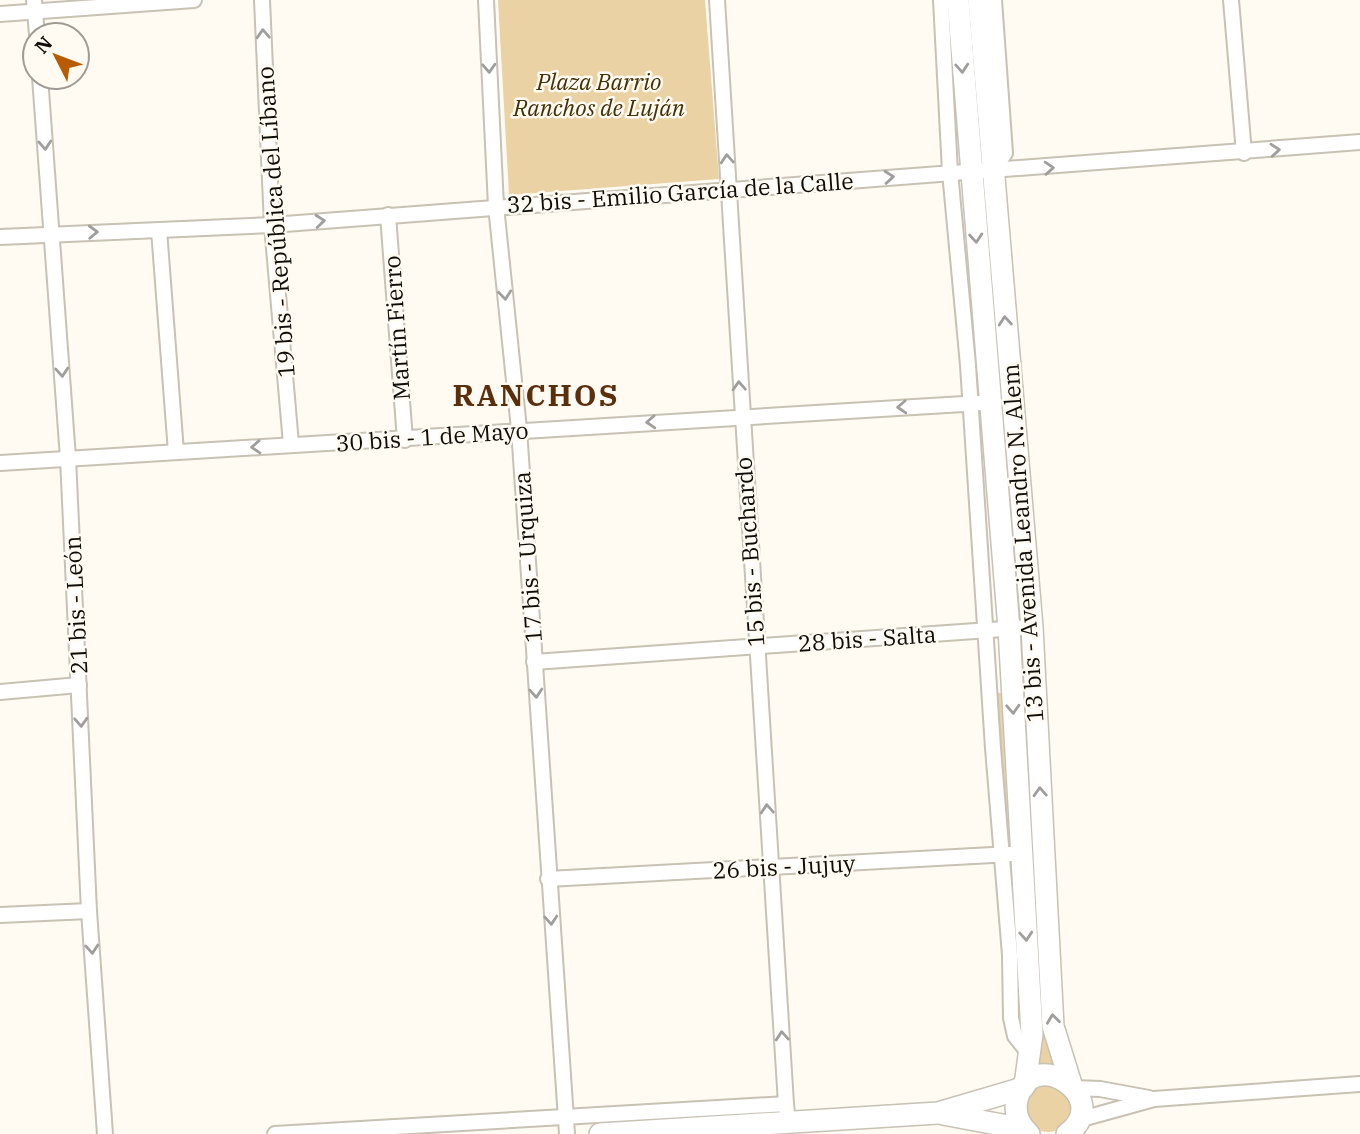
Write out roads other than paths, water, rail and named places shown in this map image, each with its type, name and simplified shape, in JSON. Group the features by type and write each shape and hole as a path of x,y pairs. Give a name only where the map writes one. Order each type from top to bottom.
{"main road":[{"name":"13 bis - Avenida Leandro N. Alem","path":"958,0 960,171 980,403 1009,629 1011,854 1030,1055 1024,1086 1015,1109 1027,1132"},
{"name":"13 bis - Avenida Leandro N. Alem","path":"979,0 1032,627 1052,1014 1062,1062 1081,1102 1073,1128"},
{"path":"937,1113 1024,1086 1043,1075 1063,1078 1073,1086"},
{"path":"600,1134 787,1113 937,1113 1027,1132"}],"street":[{"path":"0,14 35,6 194,0"},
{"name":"19 bis - República del Líbano","path":"262,0 272,225 290,444"},
{"name":"17 bis - Urquiza","path":"486,0 496,206 519,429 567,1134"},
{"name":"15 bis - Buchardo","path":"716,0 755,645 787,1113"},
{"name":"13 bis - Avenida Leandro N. Alem","path":"941,0 960,171"},
{"path":"992,173 1005,153 994,0"},
{"path":"1231,0 1244,153"},
{"name":"21 bis - León","path":"41,91 68,458 89,911 105,1134"},
{"name":"32 bis - Emilio García de la Calle","path":"0,237 272,225 960,171 992,173 1360,142"},
{"name":"Martín Fierro","path":"388,215 405,440"},
{"path":"159,230 176,452"},
{"name":"13 bis - Avenida Leandro N. Alem","path":"980,403 985,630 1011,854"},
{"name":"30 bis - 1 de Mayo","path":"0,463 290,444 405,440 519,429 980,403"},
{"name":"28 bis - Salta","path":"534,662 1032,627"},
{"path":"0,692 79,685"},
{"name":"26 bis - Jujuy","path":"548,879 1011,854"},
{"path":"0,915 89,911"},
{"path":"1073,1086 1154,1099 1360,1084"},
{"path":"1073,1128 1154,1099"},
{"path":"275,1134 566,1115 787,1113"}],"district":[{"name":"RANCHOS","path":"536,394"}],"park label":[{"name":"Plaza Barrio Ranchos de Luján","path":"599,94"}]}
